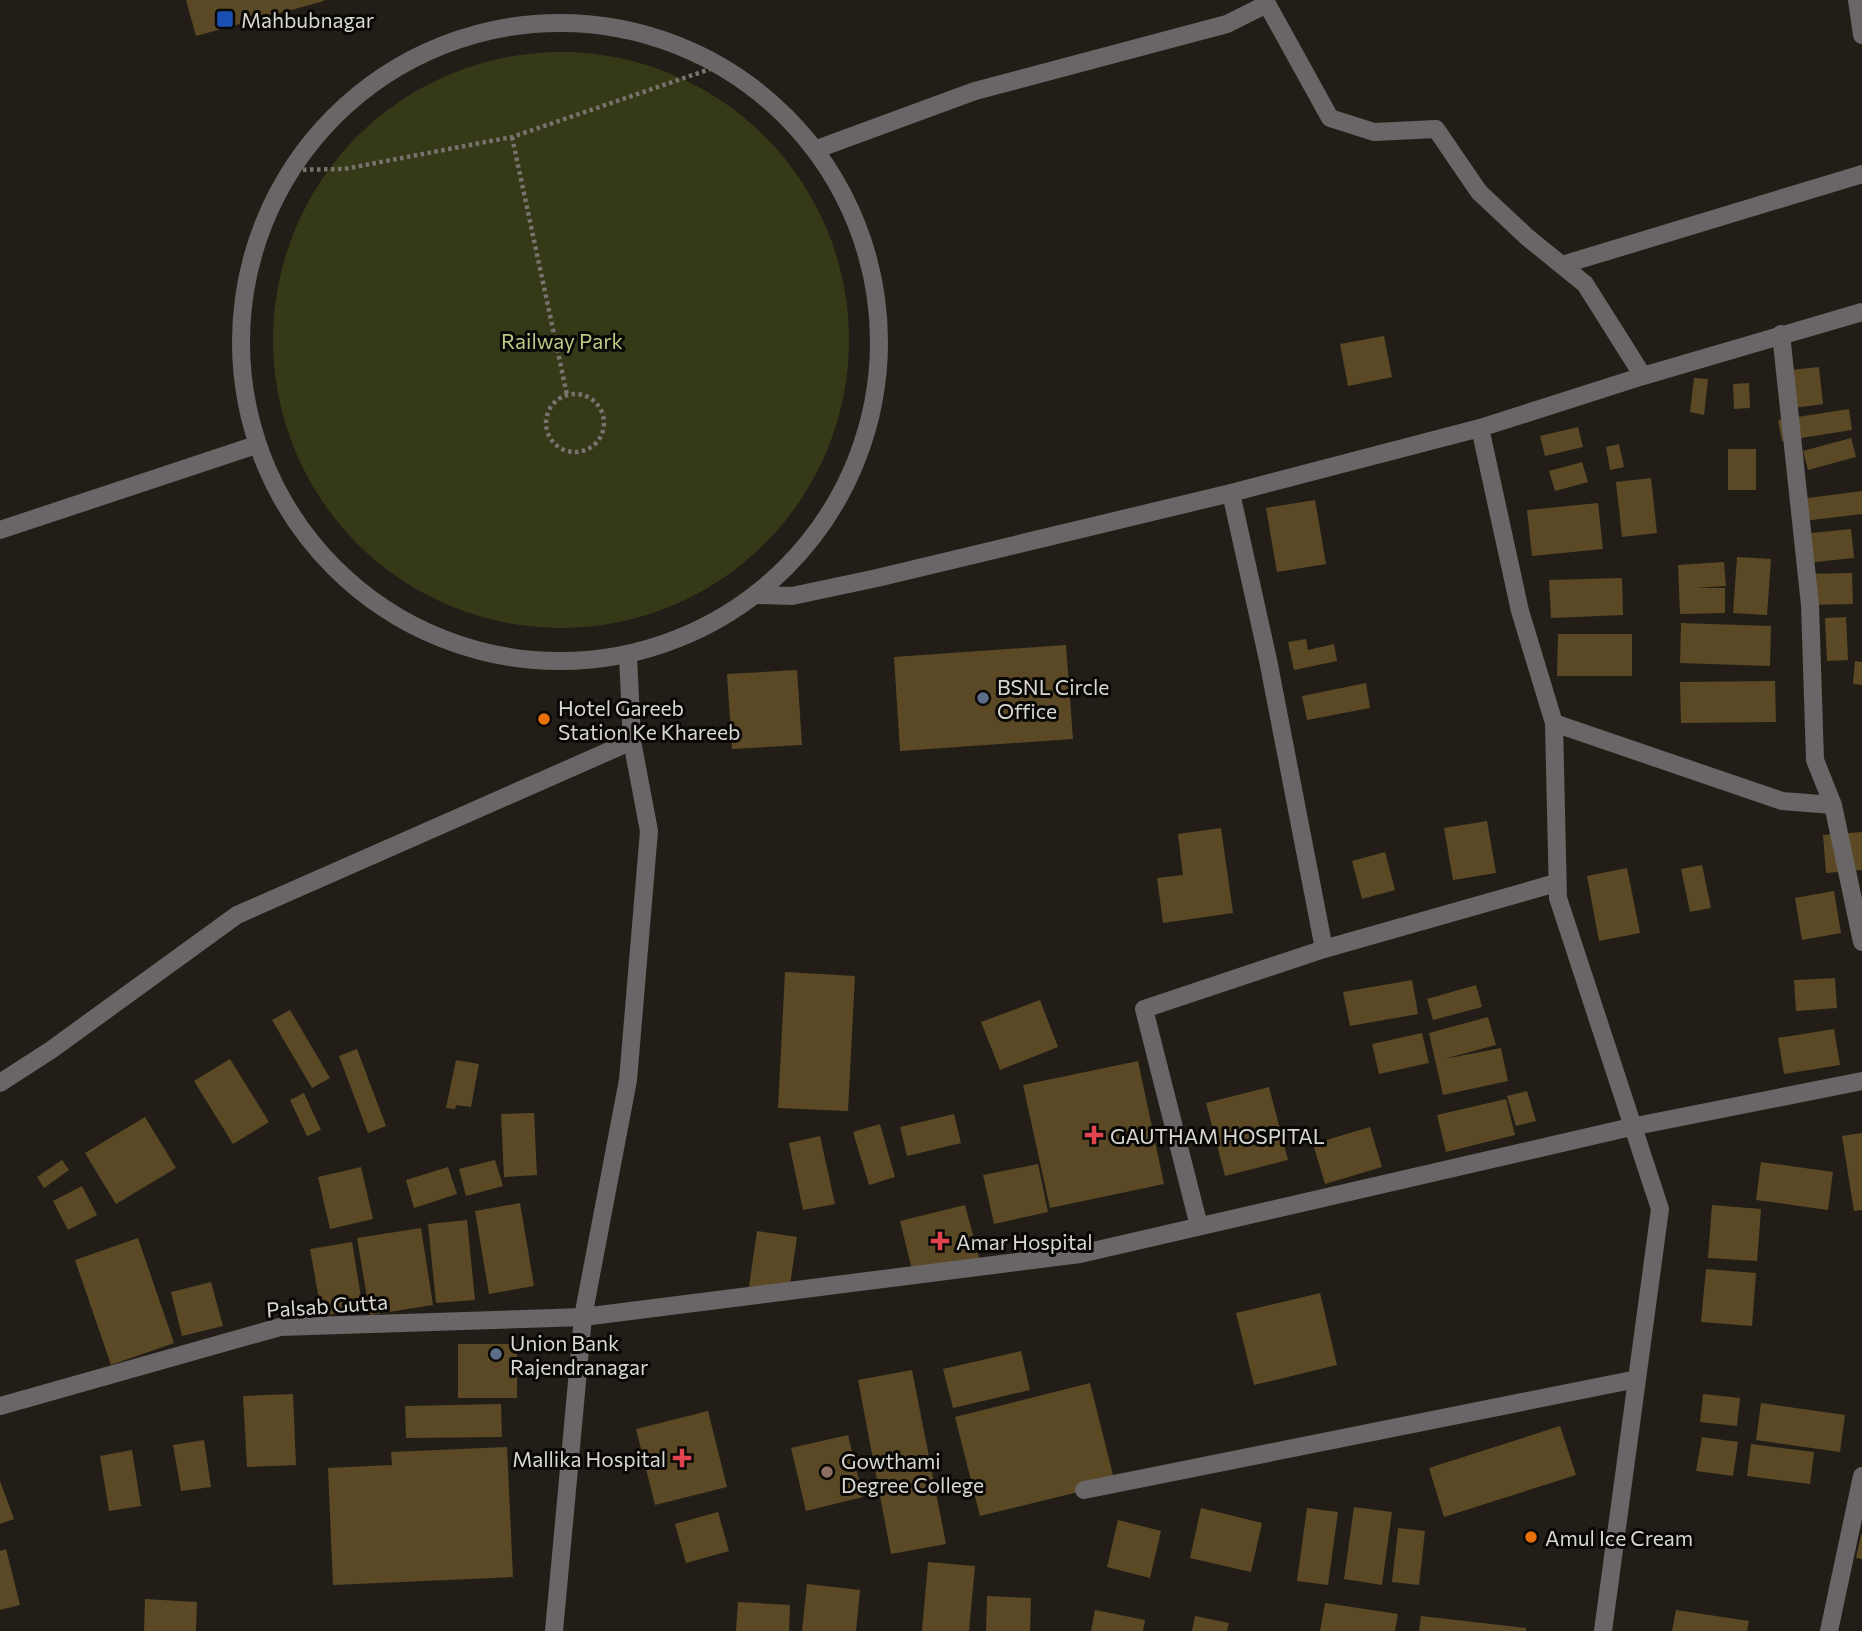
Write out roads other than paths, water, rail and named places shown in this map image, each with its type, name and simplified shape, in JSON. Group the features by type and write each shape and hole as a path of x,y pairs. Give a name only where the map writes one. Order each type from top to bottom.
{"street":[{"path":"1857,0 1862,35"},
{"path":"817,149 975,91 1227,24 1272,2 1330,118 1374,132 1436,129 1479,192 1585,284 1643,376"},
{"path":"566,22 647,34 722,65 774,103 817,149 864,237 883,335 870,433 827,523 758,595 628,656 550,662 474,650 401,620 339,574 290,514 256,445 239,351 250,256 289,170 341,107 408,60 485,31 566,22"},
{"path":"1562,265 1862,174"},
{"path":"758,595 792,596 877,578 1231,493 1480,428 1643,376 1862,312"},
{"path":"1782,334 1810,606 1815,760 1833,805 1862,942"},
{"path":"1480,428 1520,611 1554,723 1558,898 1660,1209 1603,1631"},
{"path":"0,530 256,445"},
{"path":"1231,493 1268,660 1324,949"},
{"path":"554,1631 583,1317 630,1052 649,831 632,741 628,656"},
{"path":"1554,723 1782,801 1833,805"},
{"path":"0,1083 51,1050 237,915 632,741"},
{"path":"1199,1226 1144,1009 1324,949 1556,883"},
{"name":"Palsab Gutta","path":"0,1406 280,1327 583,1317 1080,1254 1631,1127 1862,1081"},
{"path":"1084,1490 1637,1379"},
{"path":"1829,1631 1862,1476"}],"place":[{"name":"Mahbubnagar","path":"225,19"},
{"name":"BSNL Circle Office","path":"983,698"},
{"name":"Hotel Gareeb Station Ke Khareeb","path":"544,719"},
{"name":"GAUTHAM HOSPITAL","path":"1094,1135"},
{"name":"Amar Hospital","path":"940,1241"},
{"name":"Union Bank Rajendranagar","path":"496,1354"},
{"name":"Mallika Hospital","path":"682,1458"},
{"name":"Gowthami Degree College","path":"827,1472"},
{"name":"Amul Ice Cream","path":"1531,1537"}],"park label":[{"name":"Railway Park","path":"562,340"}]}
